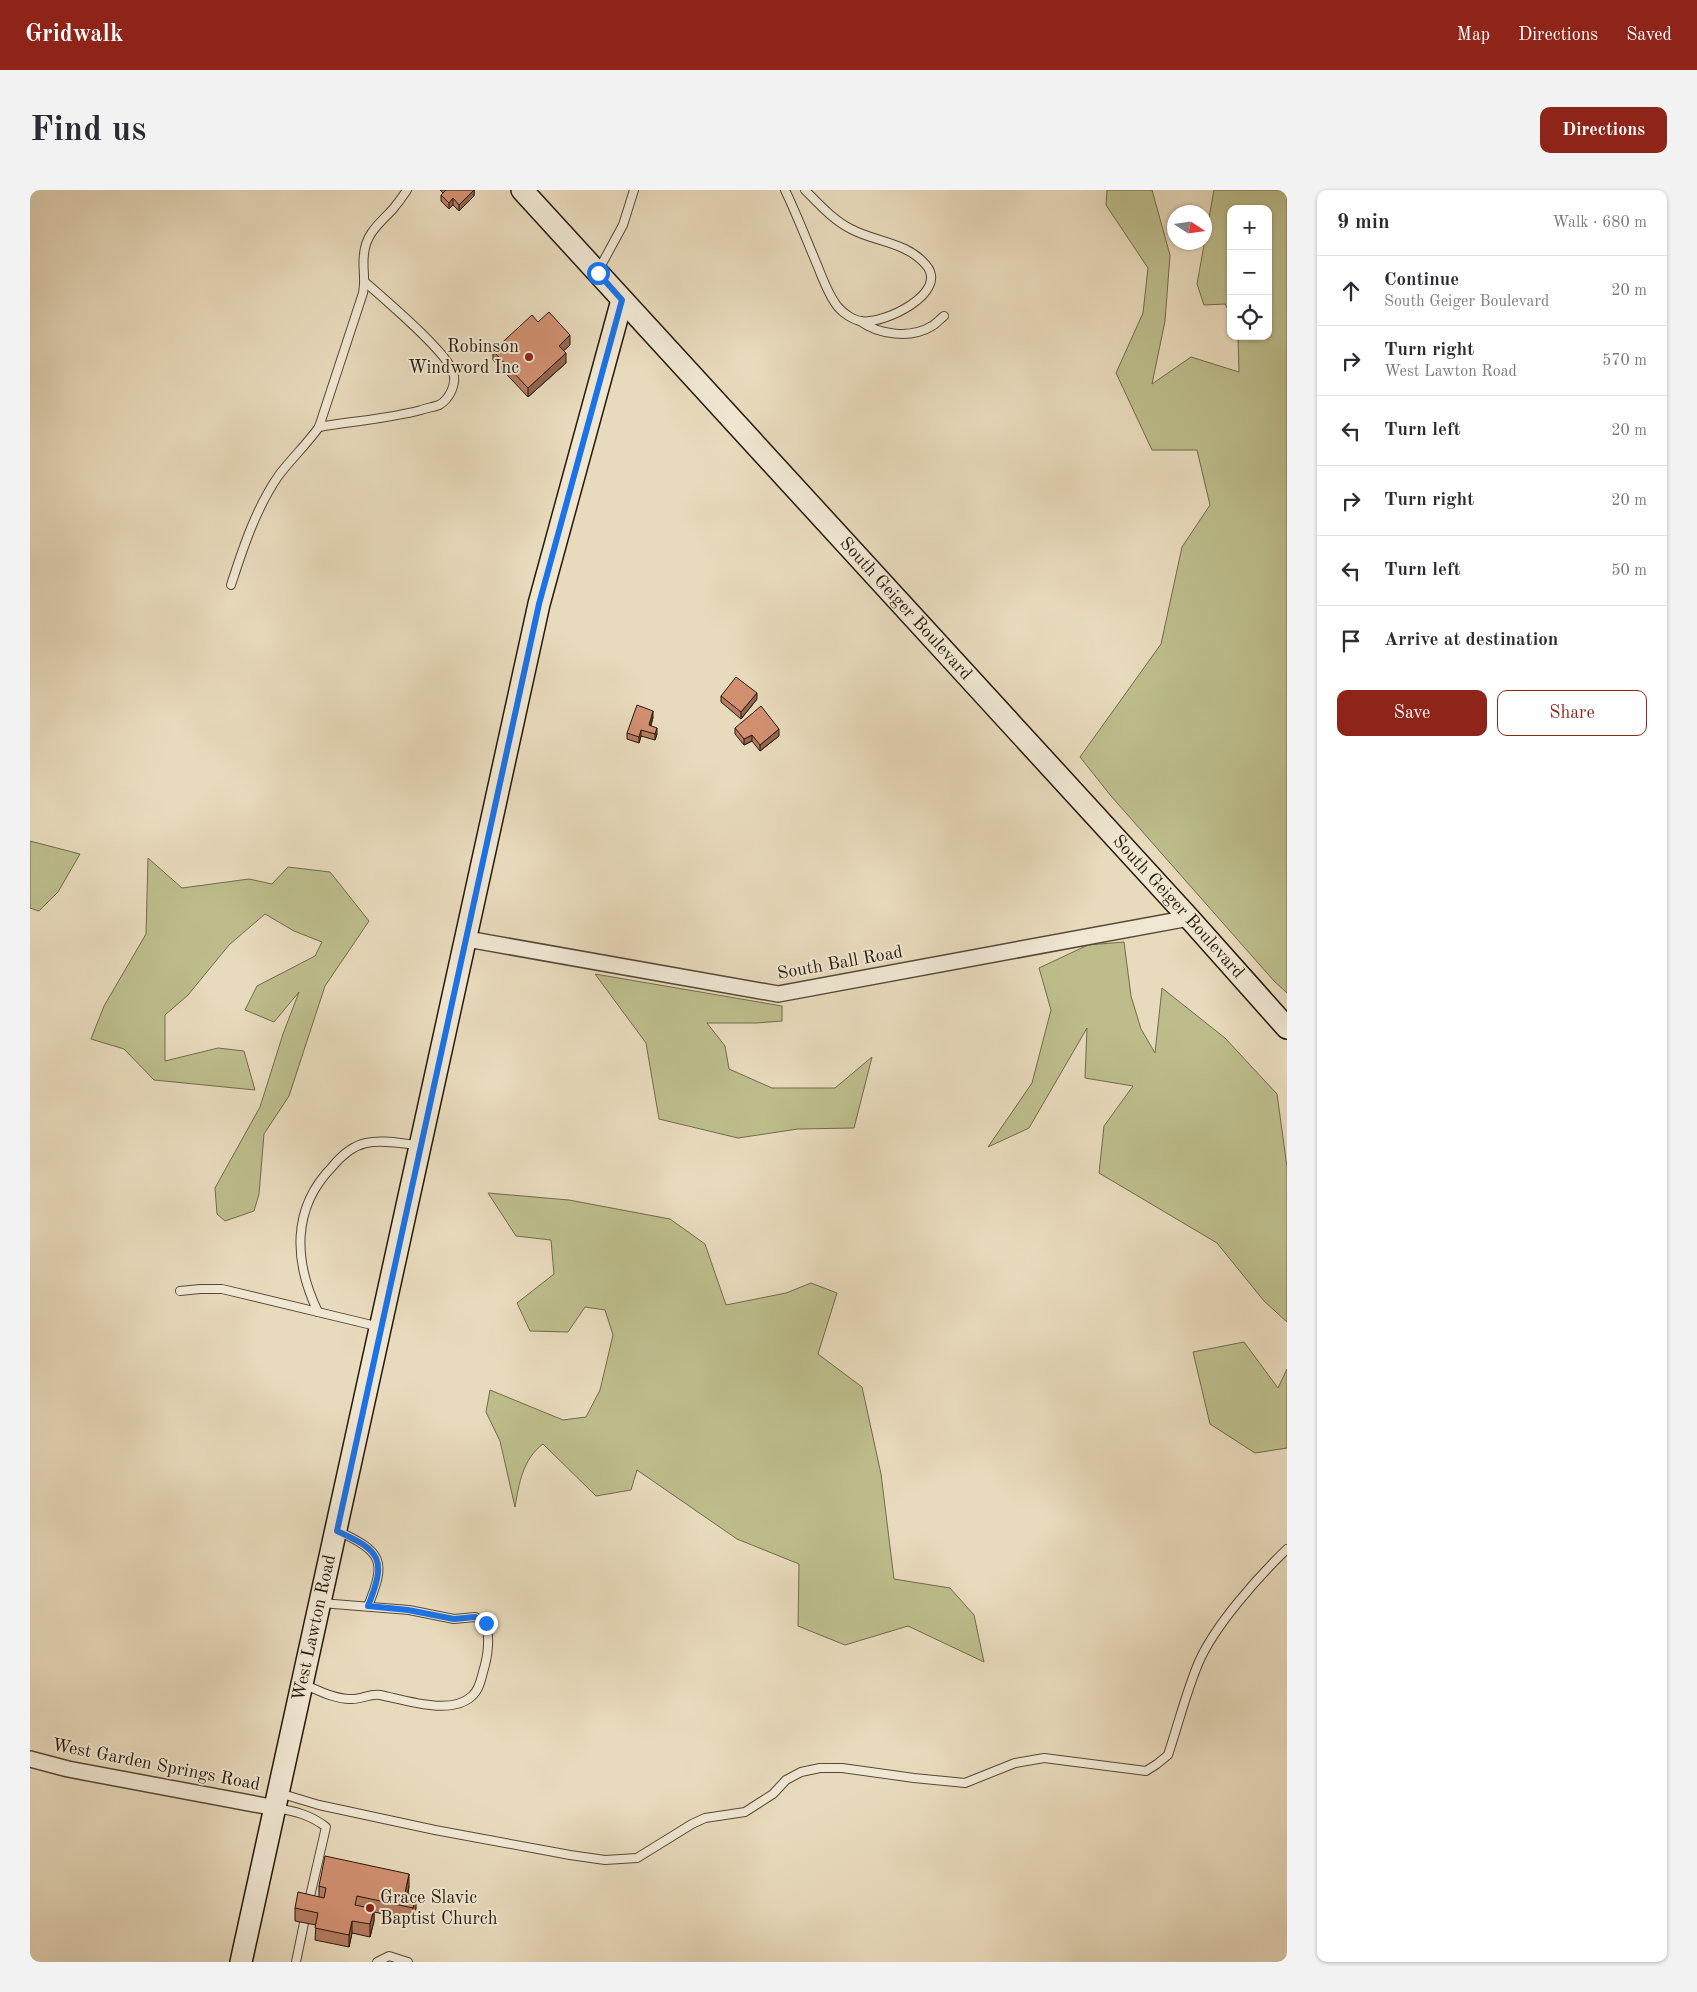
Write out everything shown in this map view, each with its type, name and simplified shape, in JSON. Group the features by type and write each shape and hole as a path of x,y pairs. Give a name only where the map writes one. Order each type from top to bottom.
{"street":[{"name":"South Geiger Boulevard","path":"522,190 1287,1028"},
{"name":"West Lawton Road","path":"241,1962 422,1146 539,604 622,300"},
{"name":"South Ball Road","path":"467,939 778,994 1188,918"},
{"name":"West Garden Springs Road","path":"30,1759 77,1771 278,1800"}],"lane":[{"path":"230,586 246,540 264,500 279,476 310,441 319,427 365,282 364,254 366,242 373,228 393,209 407,190"},
{"path":"598,273 623,224 634,190"},
{"path":"785,190 832,297 838,307 847,315 868,327 903,334 933,326 944,316"},
{"path":"805,190 838,221 852,230 898,246 917,256 927,266 930,273 930,282 925,293 911,305 882,318 860,321"},
{"path":"319,427 410,412 439,405 448,397 454,385 454,373 448,361 398,311 365,282"},
{"path":"318,1312 305,1281 301,1259 300,1235 303,1216 320,1180 341,1156 367,1143 383,1142 422,1146"},
{"path":"180,1291 222,1289 382,1328"},
{"path":"337,1531 363,1543 375,1555 378,1566 378,1582 368,1606"},
{"path":"278,1800 319,1805 435,1830 605,1860 637,1858 705,1818 745,1812 773,1794 786,1780 801,1772 820,1768 842,1768 965,1783 998,1769 1044,1758 1146,1771 1168,1755 1198,1664 1208,1646 1263,1572 1287,1548"},
{"path":"303,1684 342,1698 352,1699 378,1695 425,1705 454,1704 466,1701 474,1695 487,1656 488,1632 486,1623 475,1617 454,1619 408,1610 321,1603"},
{"path":"278,1800 326,1827 308,1906"},
{"path":"304,1923 296,1961 306,1962"},
{"path":"377,1962 389,1956 408,1962"}],"green space":[{"path":"1107,190 1152,190 1167,250 1170,255 1165,321 1152,384 1191,357 1239,372 1238,340 1272,340 1272,205 1227,205 1227,307 1225,304 1204,305 1197,284 1203,250 1212,250 1211,205 1214,190 1287,190 1287,993 1274,981 1111,796 1080,757 1161,644 1182,547 1210,505 1197,450 1152,450 1116,373 1143,313 1148,268 1106,205"},
{"path":"30,841 80,854 58,892 39,911 30,908"},
{"path":"148,858 182,888 249,879 272,884 288,867 330,872 369,921 325,986 289,1096 264,1134 259,1194 254,1211 225,1221 217,1214 215,1188 260,1107 283,1034 299,992 274,1022 245,1010 257,986 315,956 322,942 294,931 265,914 229,945 188,995 165,1015 165,1061 218,1048 244,1051 255,1090 154,1080 124,1049 91,1039 104,1006 146,934"},
{"path":"1124,942 1131,996 1141,1029 1155,1053 1162,988 1225,1038 1277,1094 1287,1167 1287,1322 1264,1301 1217,1243 1099,1173 1104,1126 1133,1086 1085,1078 1087,1028 1029,1128 988,1147 1032,1083 1051,1010 1039,968 1088,945"},
{"path":"595,974 782,1006 782,1021 707,1023 725,1046 729,1069 772,1088 835,1088 872,1057 854,1128 798,1129 738,1138 659,1119 646,1043"},
{"path":"488,1193 569,1200 670,1219 705,1244 726,1305 786,1293 811,1283 837,1293 818,1354 862,1387 881,1474 894,1579 950,1588 974,1615 984,1662 908,1626 845,1645 798,1626 799,1564 737,1539 637,1470 631,1490 596,1496 543,1444 526,1464 520,1480 515,1507 500,1441 486,1412 490,1390 563,1420 586,1417 600,1390 613,1335 605,1310 585,1307 568,1332 530,1331 517,1303 554,1274 551,1240 516,1236"},
{"path":"1244,1342 1278,1388 1287,1369 1287,1448 1255,1453 1210,1424 1193,1352"}],"building":[{"path":"446,190 474,190 459,205 453,198 449,203 441,195"},
{"name":"Robinson Windword Inc","path":"549,312 570,335 559,346 566,353 528,388 493,351 532,315 538,322"},
{"path":"736,677 757,693 741,712 721,696"},
{"path":"637,705 653,711 649,725 657,728 655,734 641,730 639,737 627,733"},
{"path":"761,706 779,729 760,745 752,735 744,739 735,728"},
{"name":"Grace Slavic Baptist Church","path":"325,1856 409,1874 405,1893 416,1896 413,1908 357,1896 355,1905 374,1909 370,1924 352,1921 349,1935 315,1928 318,1913 295,1908 298,1892 324,1898 326,1888 319,1886"}],"place":[{"name":"Robinson Windword Inc","path":"529,357"},
{"name":"Grace Slavic Baptist Church","path":"370,1908"}],"route":[{"path":"486,1623 475,1617 454,1619 408,1610 368,1606 378,1582 378,1566 375,1555 363,1543 337,1531 539,604 622,300 598,273"}]}
